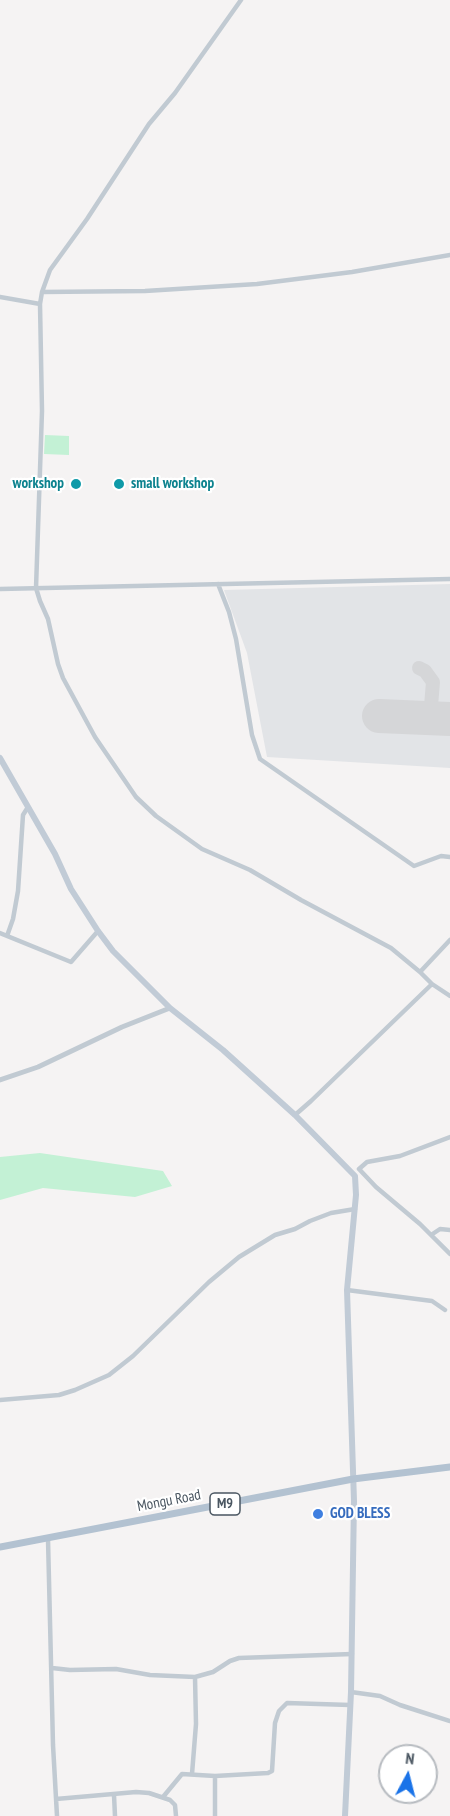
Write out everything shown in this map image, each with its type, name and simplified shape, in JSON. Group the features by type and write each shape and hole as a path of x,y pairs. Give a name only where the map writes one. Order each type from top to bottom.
{"main road":[{"path":"1,762 55,854 71,889 113,951 170,1008 223,1050 295,1115 354,1176 355,1209 347,1290 353,1479 352,1654 345,1816"},
{"name":"Mongu Road","path":"0,1547 353,1479 450,1467"}],"street":[{"path":"241,0 175,93 149,124 87,219 50,270 42,292 40,304 42,411 36,588 48,619 63,678 96,737 136,797 156,816 202,849 250,870 391,948 432,984 450,996"},
{"path":"42,292 145,291 257,284 352,272 450,255"},
{"path":"0,297 40,304"},
{"path":"0,590 450,579"},
{"path":"218,584 236,639 252,735 260,759 414,866 441,856 450,857"},
{"path":"7,936 18,891 23,815 28,806"},
{"path":"0,933 71,962 98,931"},
{"path":"420,972 450,940"},
{"path":"295,1115 432,984"},
{"path":"0,1080 38,1067 122,1027 170,1008"},
{"path":"354,1176 367,1162 400,1156 450,1137"},
{"path":"359,1168 376,1187 450,1254"},
{"path":"0,1400 59,1395 109,1376 133,1356 209,1282 239,1257 274,1235 295,1229 331,1213 355,1209"},
{"path":"431,1235 440,1229 450,1230"},
{"path":"347,1290 432,1301 445,1310"},
{"path":"48,1539 57,1816"},
{"path":"52,1668 70,1670 109,1668 150,1675 195,1677 213,1672 239,1658 352,1654"},
{"path":"192,1774 196,1724 195,1677"},
{"path":"351,1692 380,1696 450,1721"},
{"path":"163,1797 179,1776 192,1774 215,1776 272,1771 275,1723 279,1711 287,1703 350,1705"},
{"path":"215,1776 215,1816"},
{"path":"56,1799 136,1792 170,1800 175,1804 176,1816"},
{"path":"114,1795 115,1816"}],"shaded area":[{"path":"450,584 450,768 267,757 247,653 224,590"}],"green space":[{"path":"45,435 69,436 69,455 44,454"},
{"path":"40,1153 163,1171 172,1186 135,1197 43,1188 0,1200 0,1157"}],"taxiway":[{"path":"419,668 425,671 433,682 430,718"}],"runway":[{"path":"379,716 450,719"}],"place":[{"name":"workshop","path":"76,484"},
{"name":"small workshop","path":"119,484"},
{"name":"GOD BLESS","path":"318,1514"}]}
